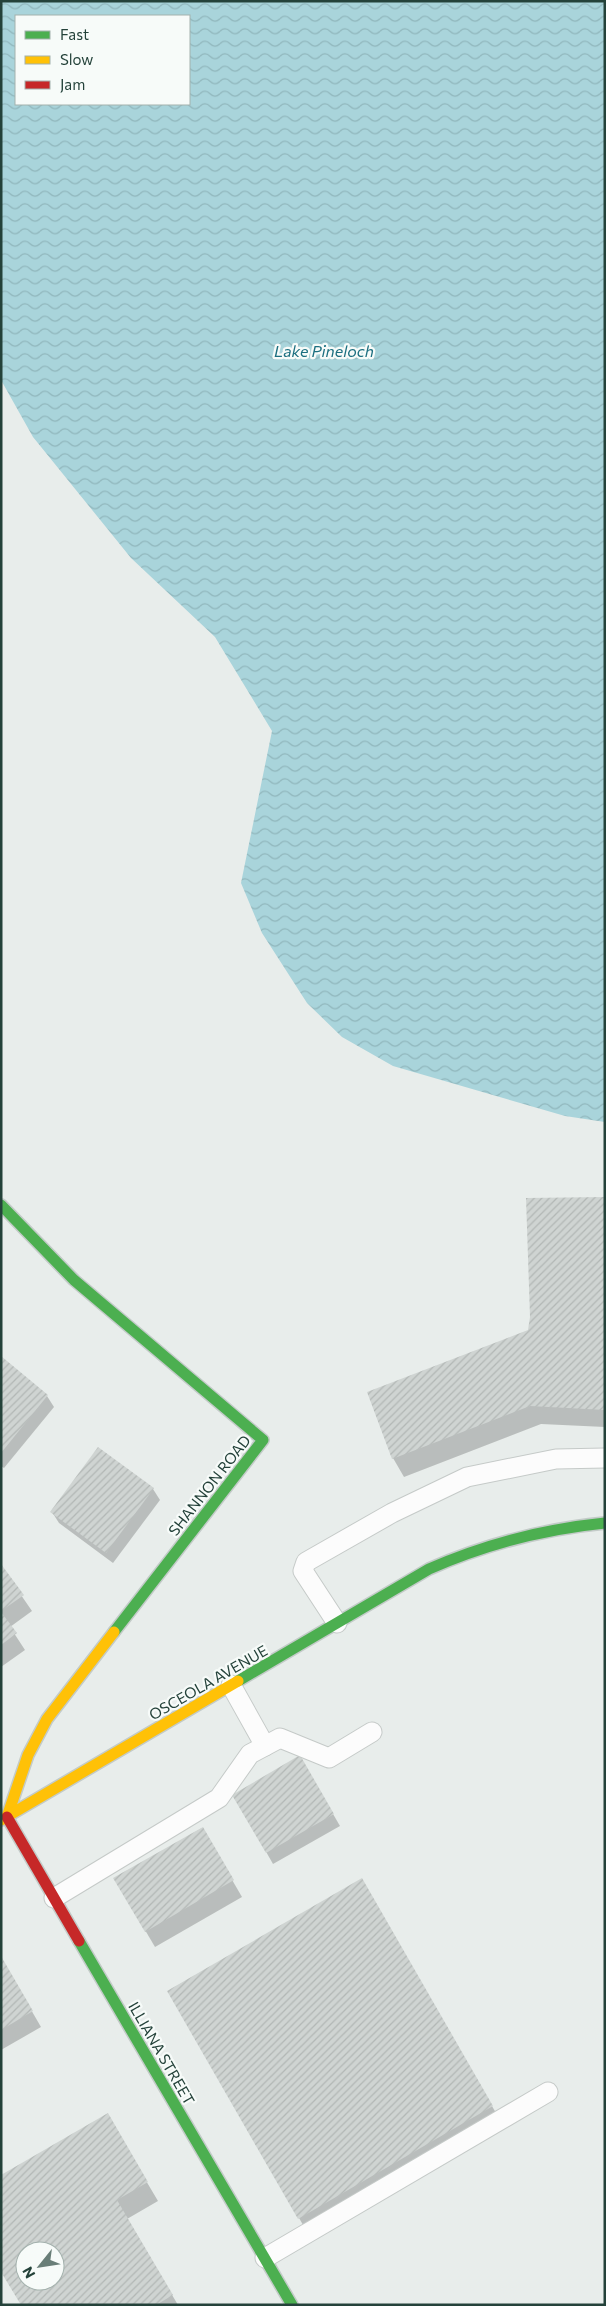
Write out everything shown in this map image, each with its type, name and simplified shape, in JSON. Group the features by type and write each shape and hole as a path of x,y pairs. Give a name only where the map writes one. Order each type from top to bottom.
{"street":[{"name":"SHANNON ROAD","path":"1,1205 74,1280 263,1440 48,1719 28,1755 4,1818"},
{"name":"OSCEOLA AVENUE","path":"4,1818 429,1569 452,1558 506,1540 537,1532 605,1523"},
{"name":"ILLIANA STREET","path":"4,1818 54,1898 292,2305"}],"lane":[{"path":"337,1623 303,1571 306,1562 392,1514 467,1478 556,1459 605,1458"},
{"path":"231,1685 265,1746"},
{"path":"54,1898 219,1798 250,1754 280,1738 329,1758 372,1732"},
{"path":"265,2258 548,2092"}],"water":[{"name":"Lake Pineloch","path":"1,1 605,1 605,1122 565,1116 393,1066 342,1037 307,1003 262,933 241,883 272,731 215,637 131,558 33,437 1,380"}],"building":[{"path":"605,1197 605,1410 530,1406 392,1459 367,1392 528,1330 530,1317 526,1198"},
{"path":"1,1356 48,1395 1,1453"},
{"path":"98,1447 154,1488 106,1553 50,1512"},
{"path":"1,1564 24,1595 1,1611"},
{"path":"1,1612 17,1633 1,1645"},
{"path":"300,1755 334,1814 266,1853 232,1795"},
{"path":"203,1827 234,1880 145,1932 113,1878"},
{"path":"362,1878 493,2106 298,2219 167,1991"},
{"path":"1,1956 33,2011 1,2030"},
{"path":"108,2113 148,2182 117,2200 173,2295 156,2305 21,2305 1,2272 1,2175"}],"traffic: fast":[{"path":"1,1205 74,1280 263,1440 114,1632"},
{"path":"238,1681 429,1569 472,1552 515,1539 559,1529 605,1523"},
{"path":"79,1941 292,2305"}],"traffic: slow":[{"path":"7,1817 28,1755 47,1719 114,1632"},
{"path":"1,1820 238,1681"}],"traffic: jam":[{"path":"7,1817 79,1941"}]}
